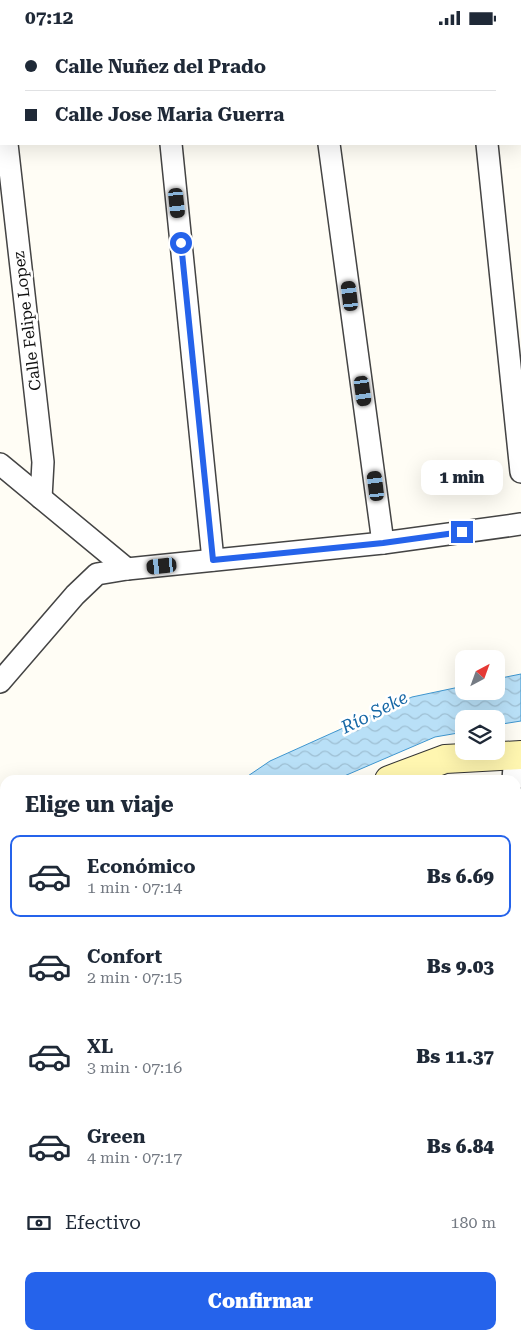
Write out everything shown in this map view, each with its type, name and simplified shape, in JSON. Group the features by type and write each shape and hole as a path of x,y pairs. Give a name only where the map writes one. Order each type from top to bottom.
{"street":[{"name":"Calle Felipe Lopez","path":"7,145 43,462 41,498"},
{"path":"171,145 213,560"},
{"path":"329,145 383,543"},
{"path":"487,145 521,472"},
{"path":"0,463 128,569"},
{"path":"0,682 75,595 97,574 128,569 383,543 521,524"},
{"path":"402,775 445,759 516,763"}],"water":[{"path":"521,674 521,721 505,724 505,710 455,710 455,734 435,737 347,775 249,775 270,761 412,697 455,688 455,700 505,700 505,677"}],"route":[{"path":"181,243 213,560 383,543 462,532"}],"water label":[{"name":"Río Seke","path":"374,712"}]}
